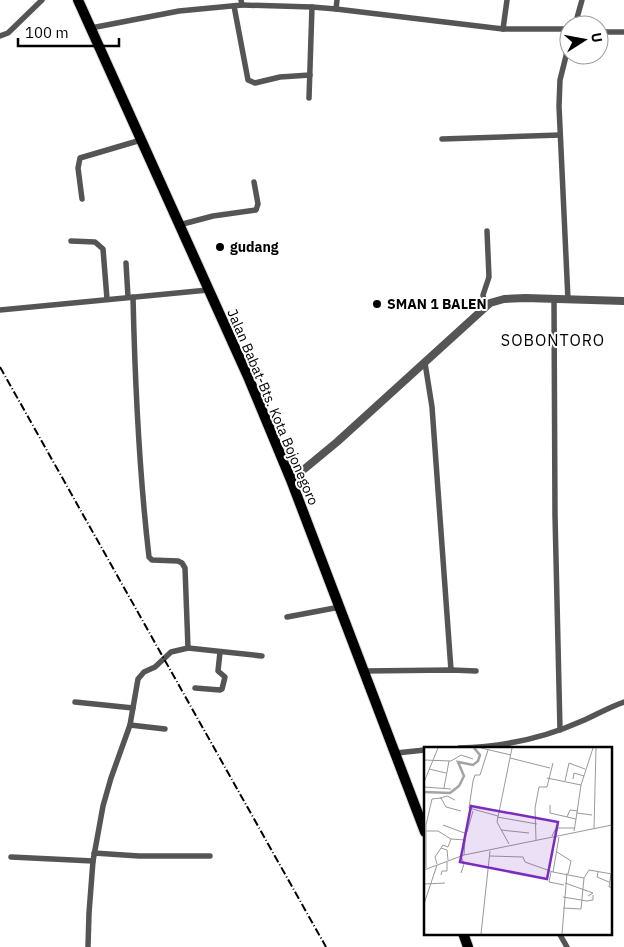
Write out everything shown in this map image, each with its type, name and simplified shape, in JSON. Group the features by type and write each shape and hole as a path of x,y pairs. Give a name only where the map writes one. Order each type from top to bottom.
{"highway":[{"name":"Jalan Babat-Bts. Kota Bojonegoro","path":"78,0 249,379 291,480 424,829"},
{"path":"463,934 468,947"}],"street":[{"path":"0,36 8,33 42,0"},
{"path":"336,9 337,0"},
{"path":"503,29 507,0"},
{"path":"578,15 582,0"},
{"path":"91,28 179,12 234,6 242,3 336,9 503,29 559,29"},
{"path":"234,6 248,80 256,83 280,76 310,75"},
{"path":"309,98 312,7"},
{"path":"609,32 624,32"},
{"path":"564,65 560,80 560,135 568,300"},
{"path":"442,139 560,135"},
{"path":"82,199 78,168 80,158 141,140"},
{"path":"179,225 196,219 226,213 256,210 258,204 254,182"},
{"path":"485,307 483,295 488,282 489,270 487,231"},
{"path":"71,241 95,242 102,249 107,299"},
{"path":"126,263 149,558 152,560 178,561 185,568 188,648"},
{"path":"0,310 208,290"},
{"path":"291,480 337,442 490,303 504,299 624,301"},
{"path":"554,299 555,515 560,730"},
{"path":"425,363 432,407 451,670"},
{"path":"287,617 340,607"},
{"path":"88,947 88,913 94,852 110,778 130,725 140,675 155,667 171,652 188,648 262,656"},
{"path":"195,688 222,689 225,677 218,671 220,652"},
{"path":"364,671 476,671"},
{"path":"75,702 133,708"},
{"path":"472,747 510,744 560,730 624,702"},
{"path":"130,725 165,729"},
{"path":"396,753 424,750"},
{"path":"94,852 139,856 210,856"},
{"path":"10,856 93,861"},
{"path":"560,934 567,947"}],"railway":[{"path":"0,367 326,947"}],"place":[{"name":"gudang","path":"220,247"},
{"name":"SMAN 1 BALEN","path":"377,304"}],"district":[{"name":"SOBONTORO","path":"553,340"}]}
